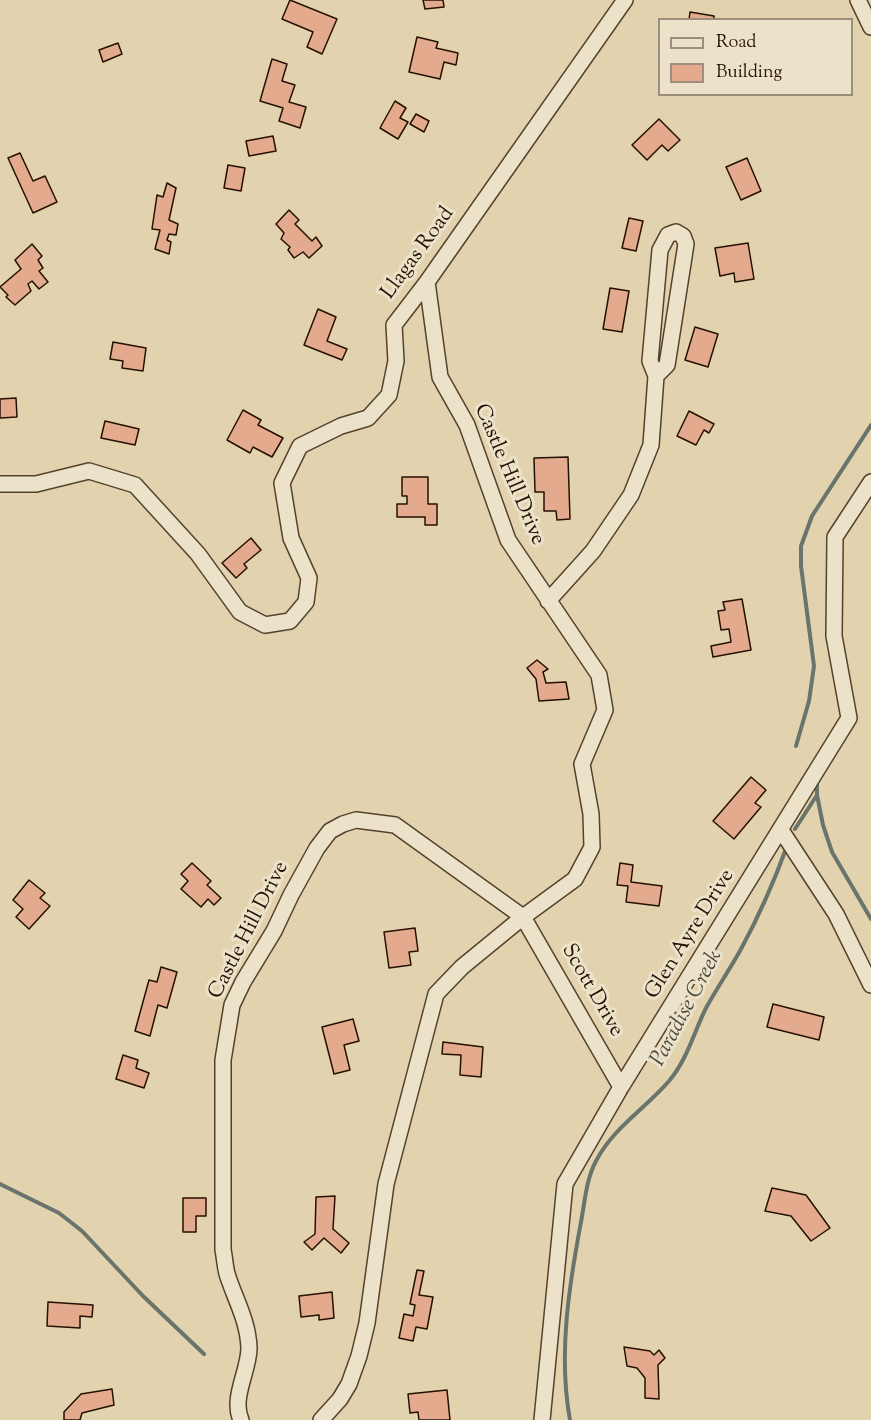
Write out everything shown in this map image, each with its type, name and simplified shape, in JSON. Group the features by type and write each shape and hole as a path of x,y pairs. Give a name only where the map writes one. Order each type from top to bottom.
{"street":[{"name":"Llagas Road","path":"0,484 36,484 89,471 135,485 198,554 240,612 265,625 290,621 306,602 309,578 291,538 282,483 300,446 341,426 368,418 389,395 396,361 394,325 427,282 625,0"},
{"path":"858,0 871,27"},
{"path":"548,601 593,551 631,495 651,445 657,376 650,361 660,250 668,235 676,232 683,236 686,244 667,365 657,376"},
{"name":"Castle Hill Drive","path":"321,1420 350,1384 359,1356 386,1184 436,994 462,967 523,916 575,879 592,847 591,814 582,764 605,710 599,675 508,540 466,425 440,377 427,282"},
{"name":"Glen Ayre Drive","path":"542,1420 565,1184 621,1087 849,718 834,636 835,537 871,482"},
{"name":"Castle Hill Drive","path":"241,1420 238,1414 238,1403 248,1366 249,1348 247,1328 239,1300 227,1276 223,1250 222,1060 232,1005 274,931 306,866 330,831 343,824 356,820 395,825 523,916"},
{"path":"781,830 836,914 871,985"},
{"name":"Scott Drive","path":"523,916 621,1087"}],"building":[{"path":"290,0 337,19 322,54 307,47 313,32 282,19"},
{"path":"423,0 443,0 444,7 425,9"},
{"path":"690,12 714,16 714,18 689,18"},
{"path":"417,37 438,42 436,48 458,53 456,65 444,62 440,79 409,72"},
{"path":"118,43 122,54 103,62 99,50"},
{"path":"272,59 287,64 282,81 295,85 289,102 306,107 300,128 279,121 283,108 260,101"},
{"path":"395,101 406,108 400,118 408,122 398,139 380,128"},
{"path":"416,114 429,121 424,132 410,124"},
{"path":"659,119 680,140 668,151 662,145 647,160 632,145"},
{"path":"273,136 276,151 249,156 246,141"},
{"path":"20,153 33,181 45,176 57,202 33,213 8,158"},
{"path":"747,158 761,191 741,200 726,167"},
{"path":"228,165 245,168 241,191 224,188"},
{"path":"167,183 176,188 169,220 178,224 176,235 169,234 167,240 171,242 169,254 155,249 160,230 152,229 157,195 163,197"},
{"path":"289,210 299,220 295,224 312,241 316,237 322,246 309,258 303,252 294,258 288,250 290,247 281,239 284,233 276,224"},
{"path":"629,218 643,221 636,251 622,248"},
{"path":"748,243 754,279 735,282 734,273 720,276 715,248"},
{"path":"32,244 42,256 38,260 43,268 39,271 48,282 39,289 32,281 28,284 31,291 15,305 0,287 21,269 15,260"},
{"path":"610,288 629,291 622,332 603,329"},
{"path":"318,309 336,317 327,341 347,349 342,360 304,345"},
{"path":"695,327 718,334 708,367 685,360"},
{"path":"113,342 146,348 143,371 122,368 123,361 110,359"},
{"path":"16,398 17,417 0,418 0,399"},
{"path":"243,410 261,420 258,425 283,438 272,457 253,447 250,453 227,440"},
{"path":"689,411 714,424 709,433 704,430 696,445 677,436"},
{"path":"105,421 139,429 135,445 101,438"},
{"path":"568,457 570,519 557,520 556,511 544,511 544,492 535,492 534,458"},
{"path":"402,477 428,477 428,504 437,504 437,525 425,525 425,517 397,517 397,504 407,504 407,496 402,496"},
{"path":"251,538 261,550 244,564 247,568 236,578 222,563"},
{"path":"742,599 751,650 713,657 711,646 731,642 729,629 721,630 718,611 725,610 723,602"},
{"path":"537,660 548,669 543,672 546,683 566,682 569,699 539,701 536,679 527,668"},
{"path":"751,777 766,790 755,803 761,807 734,839 713,821"},
{"path":"192,863 211,881 207,885 221,898 214,905 208,899 201,907 181,889 188,881 181,874"},
{"path":"620,863 633,865 631,882 662,886 659,906 626,902 628,886 617,885"},
{"path":"29,880 45,893 40,898 50,906 29,929 16,917 23,909 13,900"},
{"path":"415,928 418,951 409,952 411,965 389,968 384,932"},
{"path":"161,967 177,972 167,1008 158,1005 150,1036 135,1031 149,980 157,982"},
{"path":"773,1004 824,1017 819,1040 767,1027"},
{"path":"353,1019 359,1041 344,1045 350,1070 334,1074 322,1027"},
{"path":"443,1042 483,1047 481,1077 460,1075 461,1055 442,1054"},
{"path":"123,1055 138,1060 136,1068 149,1073 144,1088 116,1079"},
{"path":"772,1188 806,1195 830,1228 811,1241 791,1216 765,1211"},
{"path":"335,1196 333,1229 349,1243 341,1253 324,1238 312,1250 304,1242 315,1234 316,1197"},
{"path":"183,1198 206,1198 206,1216 196,1216 196,1232 183,1232"},
{"path":"417,1270 424,1271 419,1295 433,1297 427,1329 416,1327 413,1341 399,1338 404,1314 413,1316 415,1305 410,1304"},
{"path":"332,1292 334,1318 319,1320 319,1315 301,1317 299,1296"},
{"path":"48,1302 93,1305 92,1317 80,1316 80,1328 47,1326"},
{"path":"624,1347 650,1351 654,1355 659,1350 665,1358 658,1365 659,1399 645,1398 645,1378 637,1368 627,1366"},
{"path":"112,1389 114,1405 82,1413 80,1420 64,1420 64,1412 81,1394"},
{"path":"447,1390 450,1420 419,1420 418,1412 410,1413 408,1394"}],"waterway":[{"name":"Paradise Creek","path":"796,746 809,701 814,666 801,566 801,546 812,516 871,425"},
{"name":"Paradise Creek","path":"795,829 817,795 817,782"},
{"path":"817,795 823,825 832,852 871,919"},
{"name":"Paradise Creek","path":"570,1420 565,1371 566,1321 586,1191 593,1168 611,1138 660,1091 681,1064 706,1008 754,924 787,846"},
{"path":"0,1184 59,1213 82,1231 143,1296 204,1354"}]}
